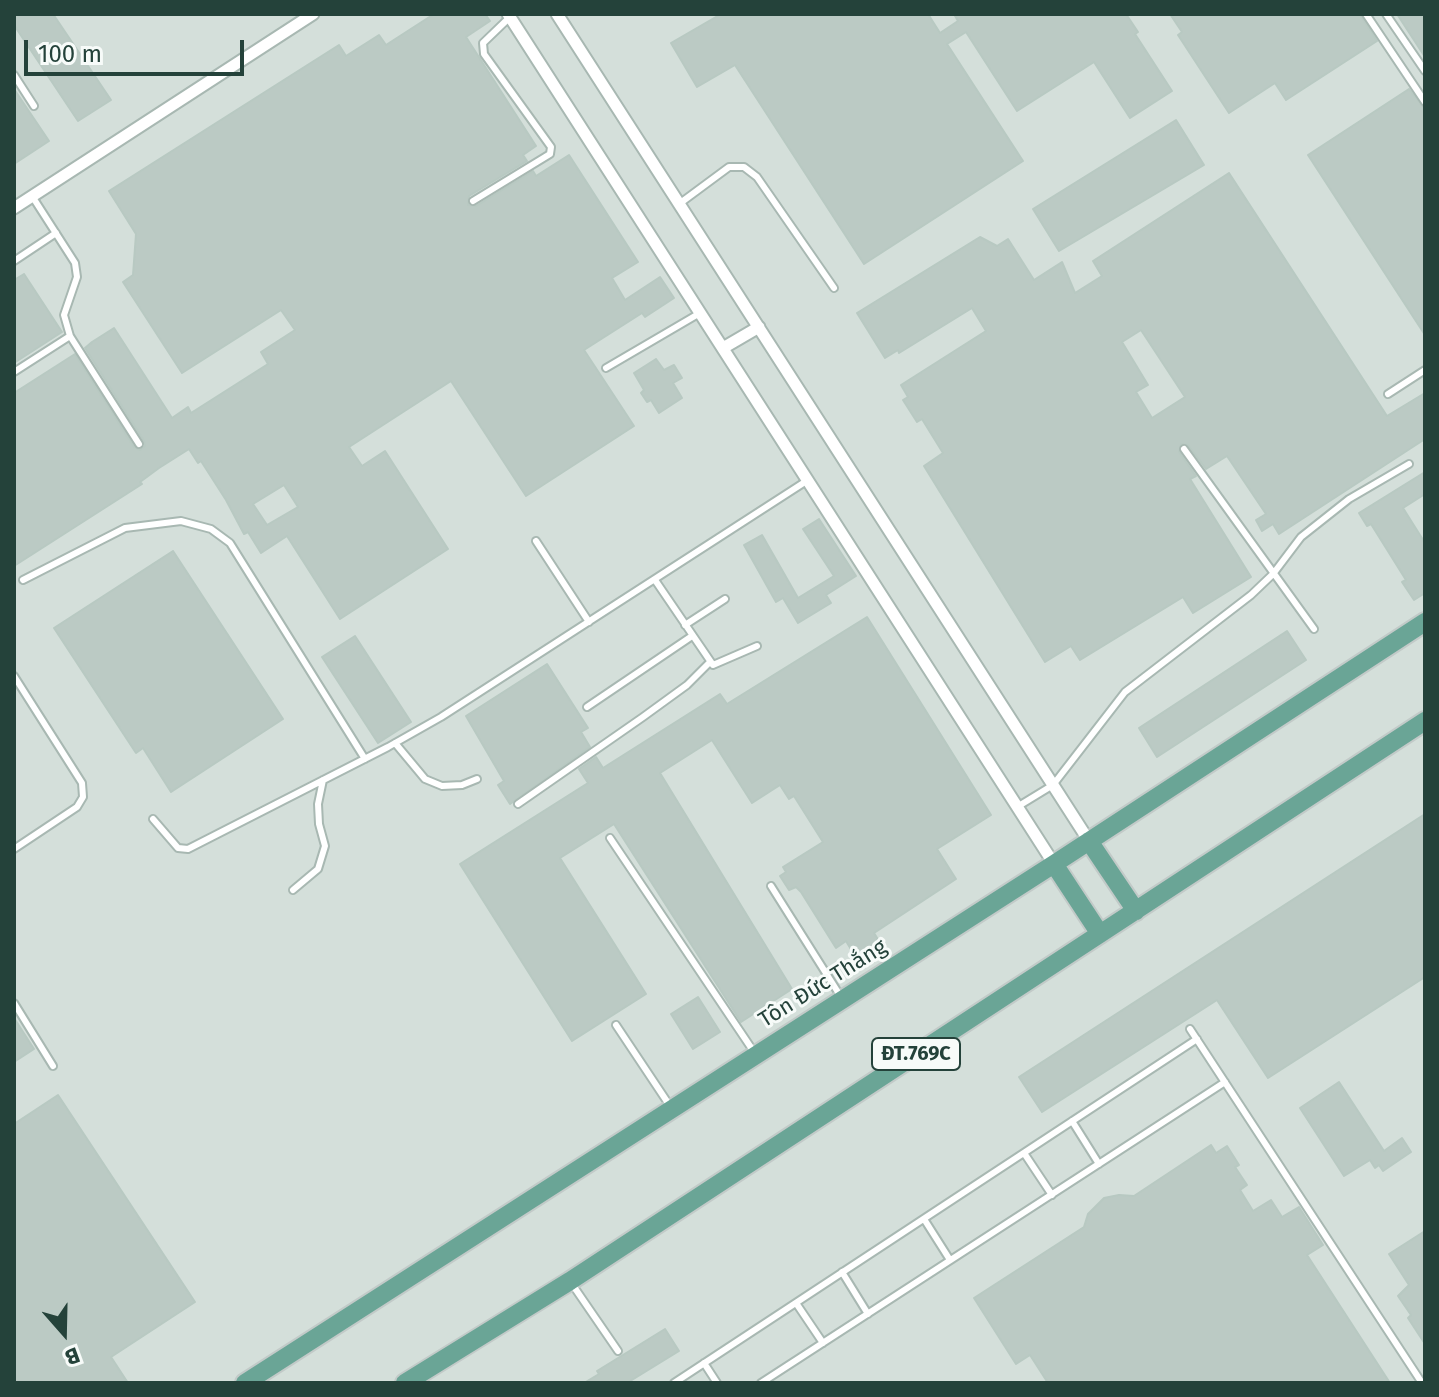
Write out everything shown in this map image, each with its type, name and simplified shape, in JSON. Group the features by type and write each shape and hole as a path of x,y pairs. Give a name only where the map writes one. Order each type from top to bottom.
{"main road":[{"name":"Tôn Đức Thắng","path":"245,1383 1425,622"},
{"name":"ĐT.769C","path":"405,1383 570,1281 1425,721"},
{"path":"1089,841 1136,911"},
{"path":"1054,864 1100,934"}],"street":[{"path":"14,208 313,14"},
{"path":"557,14 1089,841"},
{"path":"509,16 1054,864"},
{"path":"723,348 759,327"}],"lane":[{"path":"1366,14 1425,102"},
{"path":"1386,14 1425,71"},
{"path":"473,201 550,154 551,147 484,54 483,43 509,16"},
{"path":"1401,66 1416,57"},
{"path":"14,75 34,106"},
{"path":"679,204 729,167 744,167 757,177 834,288"},
{"path":"32,196 75,263 77,277 64,315 70,336 139,444"},
{"path":"14,261 56,233"},
{"path":"606,368 700,313"},
{"path":"14,372 70,336"},
{"path":"1388,394 1425,370"},
{"path":"1184,449 1314,629"},
{"path":"1017,807 1053,785 1125,692 1251,595 1273,574 1301,537 1349,499 1409,464"},
{"path":"153,819 178,848 188,849 365,759 441,717 808,480"},
{"path":"23,580 125,528 181,521 211,529 230,543 365,759"},
{"path":"536,541 589,622"},
{"path":"655,580 710,662 717,665 757,646"},
{"path":"685,625 725,599"},
{"path":"587,707 692,636"},
{"path":"518,804 687,685 710,662"},
{"path":"14,676 82,783 83,797 77,807 14,849"},
{"path":"395,743 425,779 442,786 462,785 477,779"},
{"path":"293,890 318,869 325,846 318,814 323,780"},
{"path":"610,838 756,1055"},
{"path":"771,886 843,1000"},
{"path":"14,1003 53,1066"},
{"path":"616,1025 672,1109"},
{"path":"1190,1029 1422,1383"},
{"path":"674,1383 1197,1039"},
{"path":"761,1383 1225,1082"},
{"path":"1072,1121 1099,1164"},
{"path":"1024,1153 1052,1195"},
{"path":"924,1219 950,1260"},
{"path":"842,1272 868,1314"},
{"path":"570,1281 618,1351"},
{"path":"796,1303 823,1343"},
{"path":"704,1363 717,1383"}],"shaded area":[{"path":"14,14 1425,14 1425,1383 14,1383"}],"building":[{"path":"14,14 53,14 111,100 78,121 14,25"},
{"path":"434,14 485,14 490,21 466,37 536,146 523,155 527,161 469,196 468,205 476,206 533,171 536,176 569,155 638,262 612,278 625,300 660,277 674,298 645,317 642,313 584,350 634,426 526,496 451,381 349,447 362,466 385,451 448,549 340,619 287,536 261,553 248,532 244,534 201,461 198,463 189,449 140,482 142,484 14,566 14,393 75,354 134,447 140,450 145,446 144,441 85,348 92,342 114,328 172,418 188,407 191,413 268,364 261,352 295,330 281,310 182,373 123,282 133,275 136,234 109,191 339,45 346,56 379,35 386,45","holes":["284,485 298,507 267,525 253,504"]},
{"path":"721,14 928,14 940,33 958,21 954,14 1126,14 1138,32 1135,34 1172,91 1130,118 1094,62 1017,111 966,32 947,44 1023,161 864,264 735,65 697,87 671,43"},
{"path":"1170,14 1360,14 1377,41 1286,100 1275,83 1229,113 1178,35 1182,32"},
{"path":"1397,14 1425,14 1425,57"},
{"path":"14,89 49,141 14,164"},
{"path":"1409,89 1425,109 1425,335 1308,155"},
{"path":"1176,120 1204,165 1059,251 1033,209"},
{"path":"1229,173 1387,416 1425,393 1425,439 1279,534 1273,524 1262,531 1256,520 1266,514 1227,456 1206,469 1188,445 1181,444 1179,452 1196,476 1190,479 1251,577 1193,613 1183,597 1080,660 1071,646 1045,662 924,466 943,453 922,419 917,422 903,400 908,397 901,385 986,331 972,308 899,353 898,350 885,358 857,313 980,237 997,246 1008,239 1034,280 1062,262 1075,293 1102,276 1093,261","holes":["1141,330 1185,397 1152,418 1136,392 1148,385 1122,342"]},
{"path":"24,274 62,332 14,363 14,280"},
{"path":"656,359 664,370 674,365 682,378 673,383 682,398 659,413 651,400 647,402 641,393 644,390 634,373"},
{"path":"1425,472 1425,494 1403,508 1425,543 1425,593 1414,600 1402,582 1406,580 1371,524 1367,526 1359,513"},
{"path":"819,519 856,576 826,595 831,603 798,623 783,598 776,602 744,545 762,535 798,598 834,576 803,529"},
{"path":"173,551 283,719 171,792 143,748 136,753 54,628"},
{"path":"867,617 991,815 937,849 956,879 874,933 882,946 858,961 846,941 836,948 801,892 796,887 789,890 780,876 786,872 783,867 823,842 794,796 789,799 780,785 752,803 712,740 660,773 792,989 741,1022 614,824 560,858 646,994 572,1041 460,864 588,783 579,769 596,757 603,768 720,694 727,704"},
{"path":"1287,631 1306,660 1157,757 1139,728"},
{"path":"355,636 411,722 378,743 322,657"},
{"path":"547,664 588,728 581,732 590,747 510,804 498,785 504,781 466,716"},
{"path":"1425,814 1425,977 1268,1078 1217,1000 1042,1112 1019,1077"},
{"path":"698,997 720,1032 693,1049 671,1014"},
{"path":"14,1018 34,1049 14,1062"},
{"path":"1339,1082 1384,1151 1402,1138 1411,1152 1383,1171 1379,1165 1375,1168 1370,1160 1344,1176 1300,1108"},
{"path":"58,1095 195,1302 111,1357 128,1383 14,1383 14,1124"},
{"path":"1211,1145 1216,1153 1227,1146 1239,1165 1235,1167 1247,1185 1240,1190 1253,1211 1271,1200 1282,1217 1299,1207 1323,1245 1307,1255 1390,1383 1048,1383 1030,1355 1016,1364 974,1298 1084,1227 1088,1214 1104,1198 1134,1196"},
{"path":"1425,1231 1425,1344 1398,1296 1409,1285 1389,1254"},
{"path":"665,1329 679,1351 627,1383 584,1383 599,1374 597,1371"}]}
